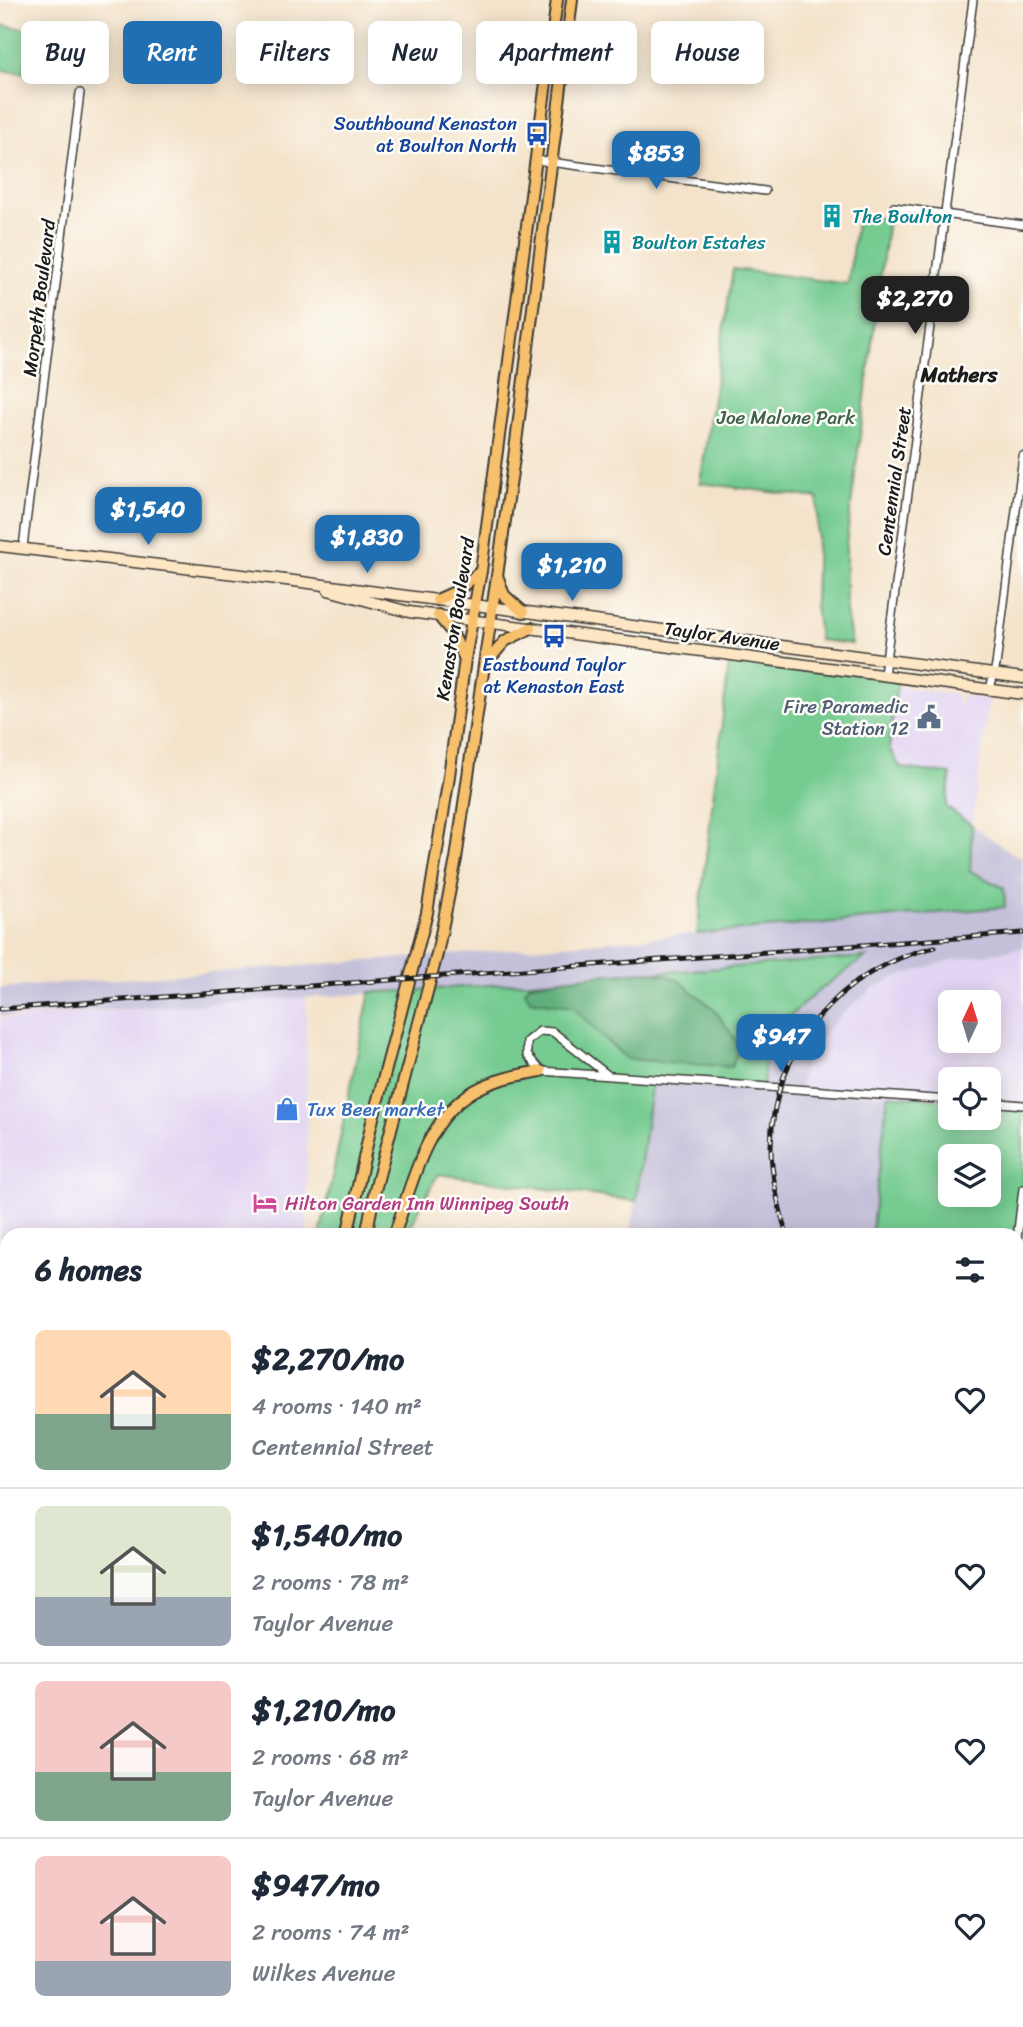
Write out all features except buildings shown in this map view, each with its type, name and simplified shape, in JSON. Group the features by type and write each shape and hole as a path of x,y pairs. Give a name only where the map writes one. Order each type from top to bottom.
{"main road":[{"name":"Kenaston Boulevard","path":"349,1228 368,1138 427,913 447,795 465,659 481,572 557,0"},
{"name":"Kenaston Boulevard","path":"368,1228 374,1194 429,990 463,815 498,575 572,0"},
{"name":"Taylor Avenue","path":"0,546 294,581 1023,678"},
{"path":"437,600 457,591 481,572"},
{"path":"498,575 504,595 523,612"},
{"name":"Taylor Avenue","path":"294,581 393,609 1023,694"},
{"path":"438,615 451,631 465,659"},
{"path":"485,664 505,641 531,628"},
{"path":"397,1228 427,1147 443,1119 458,1103 475,1091 508,1077 541,1071"}],"street":[{"name":"Centennial Street","path":"884,675 973,0"},
{"name":"Morpeth Boulevard","path":"23,547 80,93"},
{"path":"535,160 765,191"},
{"path":"894,207 1023,225"},
{"path":"990,689 1023,456"},
{"path":"609,1076 559,1036 546,1030 535,1033 527,1041 530,1059 541,1071 609,1076 938,1099"},
{"path":"1001,1103 1023,1105"},
{"path":"1018,1228 1023,1189"}],"shaded area":[{"path":"898,687 956,694 959,710 961,695 989,699 972,825 946,807 950,774 901,768 889,749"},
{"path":"972,825 1023,858 1023,948 951,960 899,976 874,988 848,1009 823,1035 805,1064 799,1088 888,1095 872,1228 632,1228 652,1079 763,1086 767,1054 778,1031 824,985 865,957 408,991 0,1017 0,988 472,953 1005,907 1004,888 970,871"},
{"path":"1023,948 1023,1105 1001,1103 1001,1067 938,1067 938,1099 799,1089 805,1064 823,1035 848,1009 874,988 899,976 951,960"},
{"path":"306,996 307,1228 0,1228 0,1019"},
{"path":"1023,1189 1023,1228 1018,1228"}],"green space":[{"path":"0,25 21,28 21,73 0,70"},
{"name":"Joe Malone Park","path":"857,215 888,219 846,545 846,612 852,644 819,640 815,603 818,498 700,483 733,269 848,284"},
{"path":"730,655 898,677 889,749 901,768 951,774 946,807 972,825 970,871 1004,888 1005,907 697,934"},
{"path":"867,957 809,999 783,1025 767,1054 763,1087 652,1079 636,1201 438,1174 410,1228 322,1228 370,992"},
{"path":"654,972 677,979 714,1009 737,1042 738,1052 731,1067 627,1059 573,1006 530,1000 525,991 530,984 561,979"},
{"path":"888,1095 938,1099 938,1130 1001,1130 1001,1103 1023,1105 1023,1189 1018,1228 872,1228"}],"railway":[{"path":"0,1009 1023,933"},
{"path":"785,1228 774,1180 771,1146 774,1110 784,1077 799,1046 818,1018 842,993 870,973 901,958 935,947"}],"place":[{"name":"Southbound Kenaston at Boulton North","path":"537,134"},
{"name":"The Boulton","path":"832,216"},
{"name":"Boulton Estates","path":"612,242"},
{"name":"Eastbound Taylor at Kenaston East","path":"554,636"},
{"name":"Fire Paramedic Station 12","path":"929,717"},
{"name":"Tux Beer market","path":"287,1109"},
{"name":"Hilton Garden Inn Winnipeg South","path":"265,1203"}],"district":[{"name":"Mathers","path":"959,375"}]}
